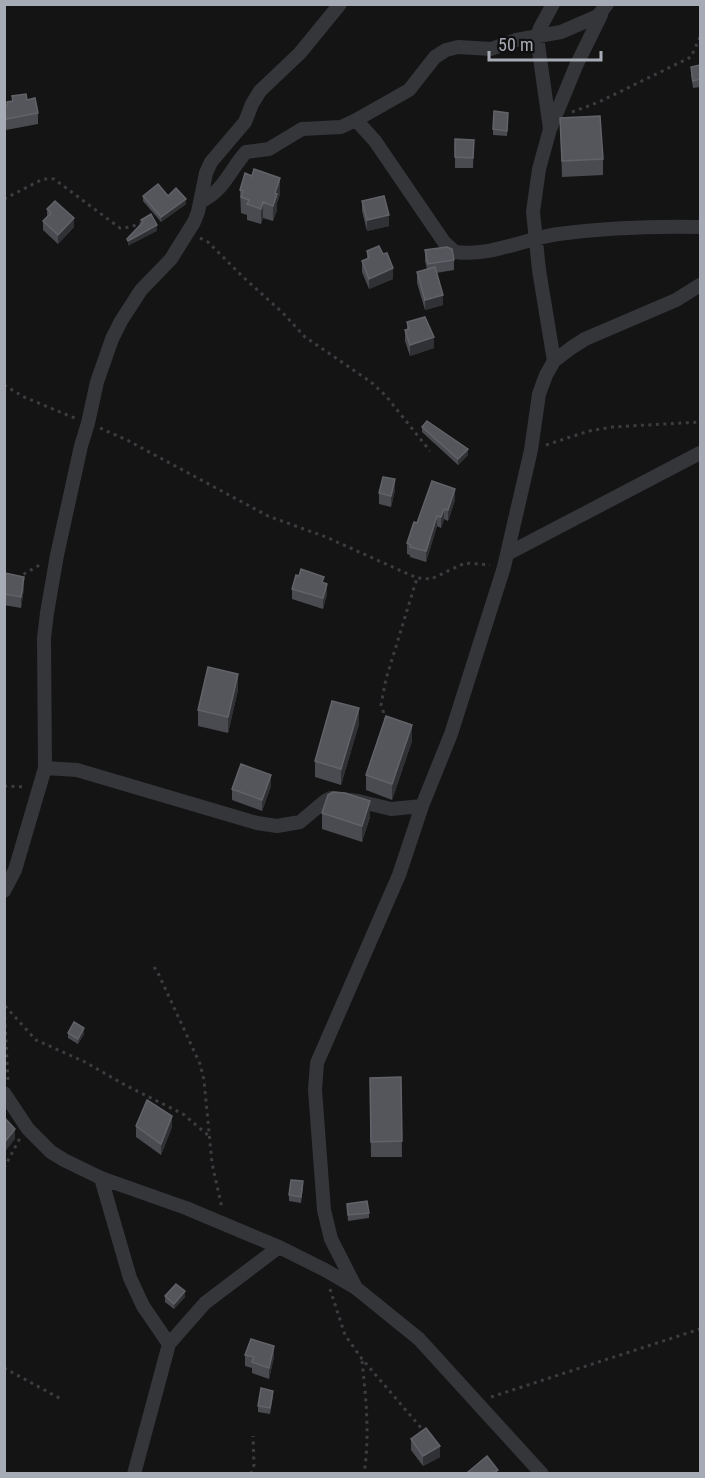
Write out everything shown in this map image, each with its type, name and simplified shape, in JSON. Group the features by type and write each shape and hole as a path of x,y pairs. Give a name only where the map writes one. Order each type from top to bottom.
{"street":[{"path":"4,891 15,870 45,768 44,638 57,555 97,382 115,330 141,290 171,259 187,233 198,212 206,173 211,162 245,122 256,96 300,52 340,4"},
{"path":"553,123 537,37 554,4"},
{"path":"200,202 212,196 222,187 246,152 269,148 302,129 341,127 356,120 409,90 435,57 446,50 458,47 491,49 516,40 573,28 605,9"},
{"path":"554,362 535,238 534,195 553,123 576,66 605,9"},
{"path":"356,120 375,141 444,242 455,252 490,252 535,238 645,226 700,227"},
{"path":"356,1288 331,1239 324,1210 315,1077 317,1063 399,875 422,806 451,734 506,561 531,450 539,394 554,362 585,339 662,306 700,285"},
{"path":"506,561 700,453"},
{"path":"45,768 77,770 257,823 277,826 300,822 332,798 358,801 391,809 422,806"},
{"path":"6,1095 23,1122 51,1152 101,1178 186,1208 279,1247 356,1288 419,1339 542,1473"},
{"path":"101,1178 130,1278 143,1306 170,1344"},
{"path":"134,1473 170,1344 204,1303 279,1247"}],"path":[{"path":"553,123 691,57 700,37"},
{"path":"4,199 43,179 54,179 120,228 131,227 150,218"},
{"path":"187,233 208,242 305,337 371,382 386,396 430,451"},
{"path":"4,385 24,397 127,440 268,516 326,537 417,578 431,579 465,563 506,561"},
{"path":"531,450 589,431 612,427 700,422"},
{"path":"11,582 57,555"},
{"path":"385,724 386,716 381,705 386,679 417,578"},
{"path":"4,786 41,785"},
{"path":"154,967 200,1064 204,1080 212,1163 225,1224"},
{"path":"4,1002 6,1095"},
{"path":"5,1006 36,1040 85,1062 183,1114 210,1137"},
{"path":"4,1168 20,1138 23,1122"},
{"path":"325,1270 341,1327 362,1359 422,1429"},
{"path":"475,1402 700,1329"},
{"path":"362,1359 368,1423 364,1473"},
{"path":"4,1368 62,1399"},
{"path":"251,1473 254,1466 253,1436"}],"building":[{"path":"700,65 700,79 693,81 691,67"},
{"path":"26,94 27,100 35,98 38,113 6,119 4,107 7,106 7,102 13,101 12,96"},
{"path":"494,111 508,113 507,131 493,129"},
{"path":"600,116 603,159 562,161 560,118"},
{"path":"455,139 474,140 473,158 455,157"},
{"path":"254,169 280,178 273,206 263,202 261,209 247,204 249,200 241,197 243,191 240,190 245,173 252,176"},
{"path":"158,184 168,196 176,188 186,199 161,217 143,196"},
{"path":"384,196 389,215 367,220 362,201"},
{"path":"55,201 74,218 58,235 43,221 51,213 47,209"},
{"path":"151,214 157,225 128,241 127,239 143,222 141,220"},
{"path":"379,246 383,254 387,253 393,268 369,279 362,261 369,258 367,251"},
{"path":"447,247 452,249 454,260 428,264 425,250"},
{"path":"435,267 443,295 425,300 417,272"},
{"path":"425,317 434,337 410,345 405,330 409,329 407,322"},
{"path":"427,421 468,449 458,459 422,427"},
{"path":"383,477 395,479 391,496 379,493"},
{"path":"432,481 455,489 448,510 444,509 441,517 437,516 426,551 410,547 411,545 407,543"},
{"path":"301,569 324,577 322,582 327,584 323,598 292,589 296,575 299,576"},
{"path":"5,573 24,577 21,597 4,594"},
{"path":"208,667 238,674 228,717 198,710"},
{"path":"332,701 359,708 341,769 315,761"},
{"path":"386,716 412,725 392,784 366,775"},
{"path":"241,764 271,775 262,800 232,789"},
{"path":"333,792 345,793 370,801 362,826 322,813 328,795"},
{"path":"74,1022 84,1028 78,1039 68,1033"},
{"path":"401,1077 402,1141 371,1142 370,1078"},
{"path":"147,1100 172,1116 161,1144 136,1126"},
{"path":"4,1117 15,1129 4,1143"},
{"path":"291,1180 303,1181 301,1197 289,1195"},
{"path":"367,1201 369,1213 348,1215 347,1204"},
{"path":"176,1284 185,1291 174,1304 165,1296"},
{"path":"251,1339 274,1346 269,1368 252,1362 254,1357 245,1355"},
{"path":"261,1388 273,1391 270,1408 258,1406"},
{"path":"426,1428 440,1446 423,1456 411,1439"},
{"path":"487,1456 498,1470 494,1473 468,1472"}]}
